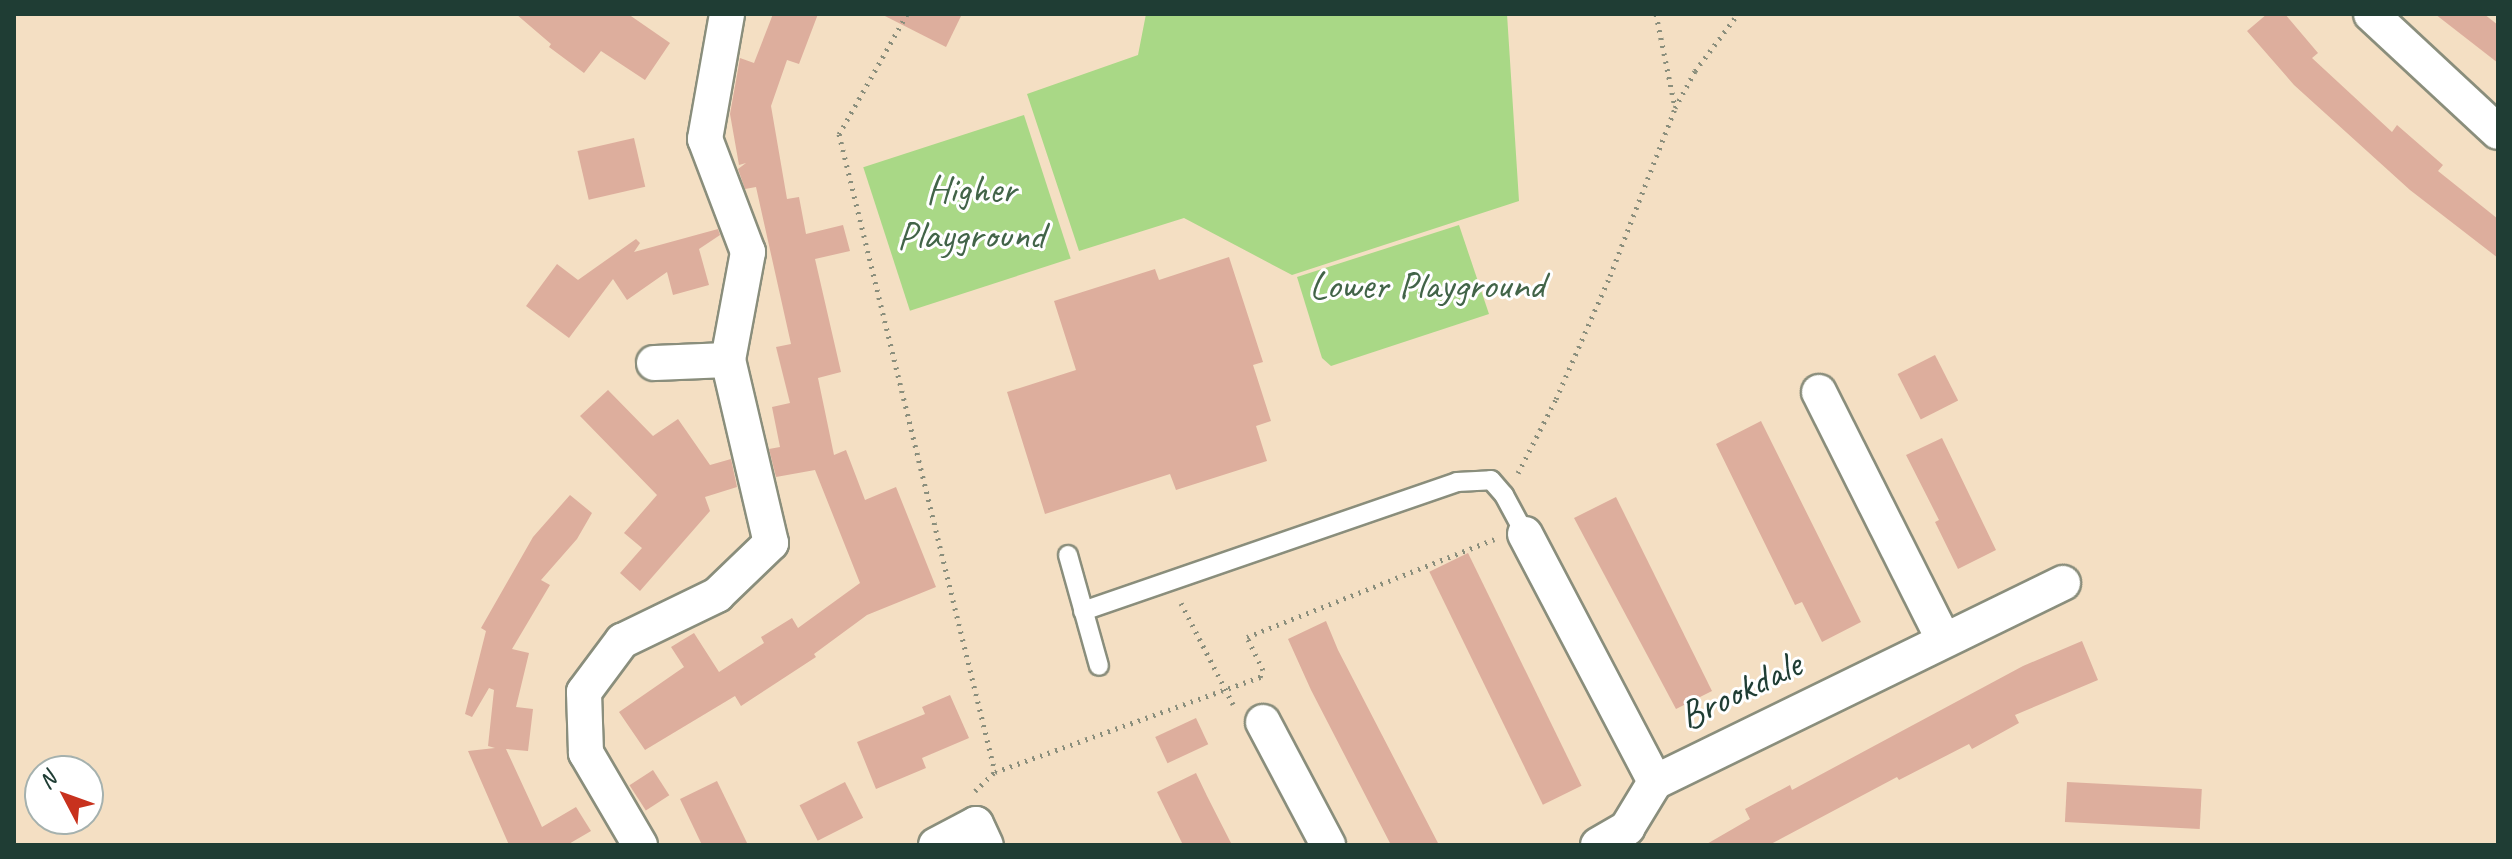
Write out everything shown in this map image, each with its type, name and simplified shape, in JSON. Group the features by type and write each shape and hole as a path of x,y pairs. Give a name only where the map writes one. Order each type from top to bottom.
{"street":[{"path":"626,840 586,753 584,692 622,641 717,595 771,543 728,360 748,252 705,139 727,14"},
{"path":"2371,14 2498,132"},
{"path":"654,363 728,360"},
{"path":"1819,392 1943,639"},
{"path":"1523,531 1655,782"},
{"name":"Brookdale","path":"1598,845 1627,828 1655,782 2063,583"},
{"path":"1263,722 1328,845"},
{"path":"936,845 976,824 986,845"}],"lane":[{"path":"1083,611 1457,482 1491,480 1523,531"},
{"path":"1068,555 1099,666"}],"path":[{"path":"907,14 839,134 995,772 1260,677 1263,670 1247,637 1523,531"},
{"path":"1656,14 1675,108"},
{"path":"1516,477 1556,399 1610,276 1675,108 1695,71 1738,14"},
{"path":"1170,581 1238,713 1263,722"}],"green space":[{"path":"1146,14 1507,14 1519,201 1292,275 1184,218 1079,251 1027,94 1138,55"},
{"name":"Higher Playground","path":"1024,115 1071,259 910,311 863,167"},
{"name":"Lower Playground","path":"1459,225 1489,314 1331,366 1322,358 1297,277"}],"building":[{"path":"516,14 628,14 670,43 645,80 601,51 584,73 549,47 551,44"},
{"path":"773,14 818,14 799,64 787,60 771,106 787,199 799,197 806,234 843,225 850,251 815,259 841,372 818,378 834,455 846,450 865,500 896,487 936,587 867,615 814,654 816,657 741,706 735,696 645,750 619,712 684,667 671,647 694,633 719,672 764,643 761,637 792,618 798,628 860,583 815,470 776,477 769,449 780,447 772,407 790,403 776,347 791,344 756,187 745,189 738,169 746,163 739,165 730,114 740,58 754,63"},
{"path":"881,14 962,14 946,47"},
{"path":"2267,14 2285,14 2318,53 2312,58 2392,132 2397,125 2443,165 2438,171 2498,219 2498,258 2410,190 2294,85 2247,31"},
{"path":"2435,14 2484,14 2498,25 2498,63"},
{"path":"634,138 645,187 589,200 577,151"},
{"path":"718,229 720,235 699,249 709,285 673,295 667,272 627,300 613,279 569,338 526,306 557,264 578,280 636,239 640,243 634,252"},
{"path":"1229,257 1263,362 1253,365 1271,421 1256,426 1267,461 1176,490 1170,474 1045,514 1007,392 1076,370 1054,301 1155,269 1159,280"},
{"path":"1935,355 1958,400 1921,420 1898,374"},
{"path":"608,390 653,436 678,419 710,465 731,459 737,487 705,497 710,511 640,591 620,573 642,548 624,533 657,495 580,416"},
{"path":"1761,421 1861,622 1822,642 1802,602 1795,605 1716,444"},
{"path":"1942,438 1996,550 1958,569 1935,522 1939,520 1906,455"},
{"path":"570,495 592,513 577,539 541,580 550,585 512,649 529,653 516,707 533,709 528,751 506,749 542,827 576,807 591,831 567,845 509,845 468,751 495,748 488,746 494,690 489,688 472,717 465,714 486,631 481,628 533,537"},
{"path":"1616,497 1712,691 1676,709 1574,518"},
{"path":"1468,553 1582,786 1543,805 1429,572"},
{"path":"1326,621 1439,845 1391,845 1311,690 1288,639"},
{"path":"2082,641 2098,680 2015,715 2019,723 1972,749 1969,744 1899,780 1897,777 1769,845 1705,845 1750,819 1745,809 1790,785 1792,790 2023,666"},
{"path":"950,695 969,738 922,758 926,768 876,789 857,742 925,714 922,707"},
{"path":"1196,718 1208,744 1167,763 1155,737"},
{"path":"653,770 669,795 646,810 630,785"},
{"path":"1196,773 1232,845 1183,845 1157,792"},
{"path":"717,781 748,845 702,845 680,799"},
{"path":"845,782 863,818 818,841 800,805"},
{"path":"2067,782 2202,789 2200,829 2065,822"}]}
